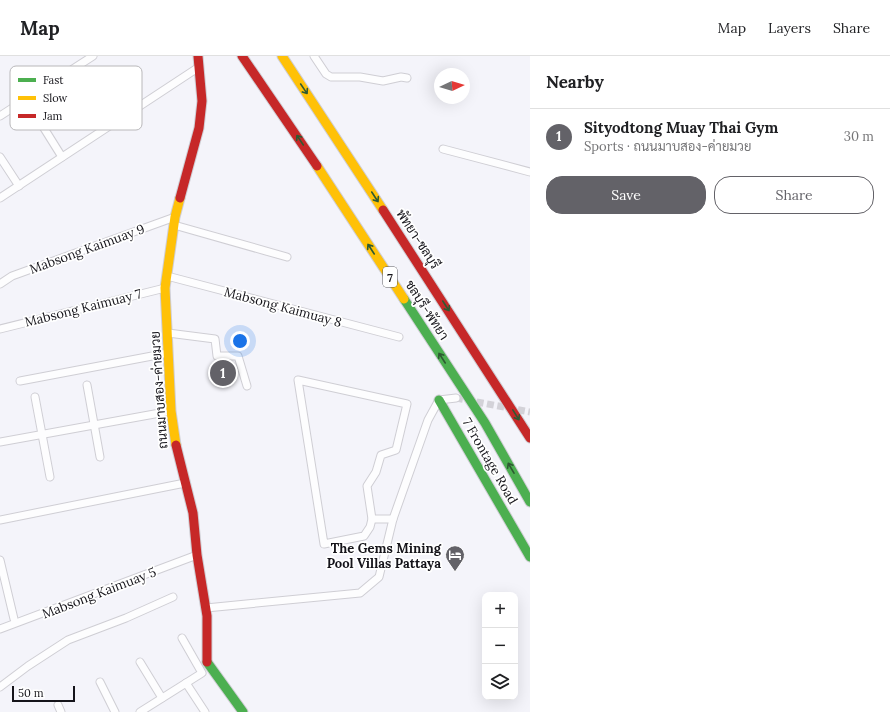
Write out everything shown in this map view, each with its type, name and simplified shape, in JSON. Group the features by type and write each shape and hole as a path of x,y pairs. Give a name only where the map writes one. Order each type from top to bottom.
{"main road":[{"name":"ถนนมาบสอง-ค่ายมวย","path":"198,56 202,101 199,128 174,221 165,288 171,411 174,439 193,513 197,555 204,588 207,663 243,712"},
{"name":"ชลบุรี-พัทยา","path":"242,56 328,182 480,416 530,502"},
{"name":"พัทยา-ชลบุรี","path":"282,56 530,438"},
{"name":"7 Frontage Road","path":"439,400 530,557"}],"street":[{"path":"78,66 93,56"},
{"path":"314,56 326,74 331,77 360,77 384,81 401,77 407,78"},
{"path":"142,104 199,66"},
{"path":"0,116 10,110"},
{"path":"45,130 62,157"},
{"path":"0,198 103,130"},
{"path":"443,149 530,172"},
{"path":"0,157 18,186"},
{"path":"174,221 287,257"},
{"name":"Mabsong Kaimuay 9","path":"0,284 12,276 174,221"},
{"name":"Mabsong Kaimuay 8","path":"167,276 399,337"},
{"name":"Mabsong Kaimuay 7","path":"0,328 165,288"},
{"path":"168,333 215,339 217,356 238,356 247,386"},
{"path":"20,381 168,353"},
{"path":"298,380 407,404 396,450 381,455 376,472 367,486 372,519 370,528 364,536 324,544 298,380"},
{"path":"87,385 100,457"},
{"path":"35,397 50,477"},
{"path":"206,608 360,593 379,577 393,519 428,420 439,400 456,398"},
{"path":"0,442 171,411"},
{"path":"0,520 185,483"},
{"path":"372,519 393,519"},
{"name":"Mabsong Kaimuay 5","path":"0,629 197,555"},
{"path":"0,560 14,619"},
{"path":"0,687 28,666 68,640 126,618 173,596"},
{"path":"144,711 202,673 182,638"},
{"path":"140,662 162,698"},
{"path":"100,682 115,712"},
{"path":"186,683 205,712"},
{"path":"58,705 61,712"}],"tunnel":[{"path":"456,398 530,412"}],"traffic: fast":[{"path":"404,299 485,423 530,502"},
{"path":"439,400 530,557"},
{"path":"207,662 243,712"}],"traffic: slow":[{"path":"282,56 383,210"},
{"path":"317,166 404,299"},
{"path":"176,445 171,411 165,288 175,217 180,198"}],"traffic: jam":[{"path":"180,198 199,128 202,101 198,56"},
{"path":"242,56 317,166"},
{"path":"383,210 530,438"},
{"path":"176,445 193,513 197,555 207,616 207,662"}],"place":[{"name":"Sityodtong Muay Thai Gym","path":"223,373"},
{"name":"The Gems Mining Pool Villas Pattaya","path":"455,572"}]}
